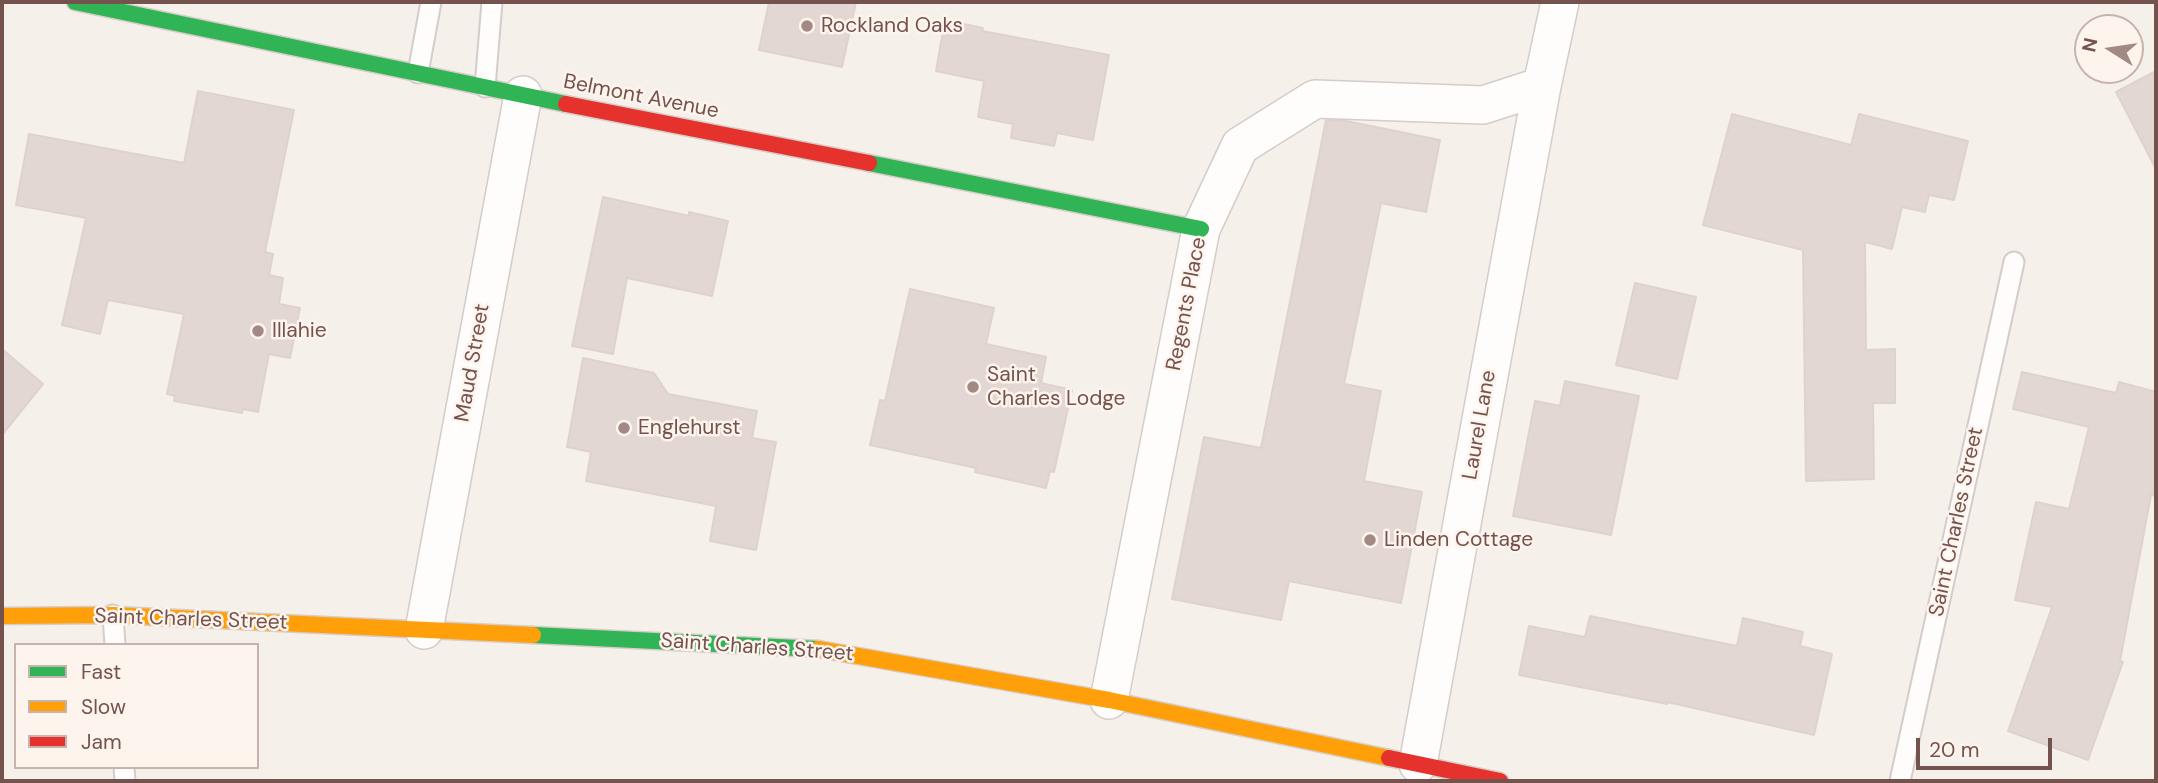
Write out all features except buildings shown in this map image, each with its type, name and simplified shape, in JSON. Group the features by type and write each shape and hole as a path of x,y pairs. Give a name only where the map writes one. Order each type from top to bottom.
{"street":[{"name":"Belmont Avenue","path":"75,2 418,74 1201,229"},
{"path":"1542,86 1560,2"},
{"name":"Regents Place","path":"1109,700 1201,229 1240,146 1315,99 1483,105 1542,86"},
{"name":"Laurel Lane","path":"1418,764 1542,86"},
{"name":"Maud Street","path":"424,630 523,95"},
{"name":"Saint Charles Street","path":"2,616 113,615 824,649 1109,700 1500,781"}],"lane":[{"path":"418,74 431,2"},
{"path":"485,87 492,2"},
{"name":"Saint Charles Street","path":"1900,781 2014,262"},
{"path":"113,615 115,643"}],"traffic: fast":[{"path":"75,2 566,104"},
{"path":"869,163 1201,229"},
{"path":"533,635 818,649"}],"traffic: slow":[{"path":"2,616 113,615 533,635"},
{"path":"818,649 1109,700 1389,758"}],"traffic: jam":[{"path":"566,104 869,163"},
{"path":"1389,758 1500,781"}],"place":[{"name":"Rockland Oaks","path":"807,26"},
{"name":"Illahie","path":"258,331"},
{"name":"Saint Charles Lodge","path":"973,387"},
{"name":"Englehurst","path":"624,428"},
{"name":"Linden Cottage","path":"1370,540"}]}
